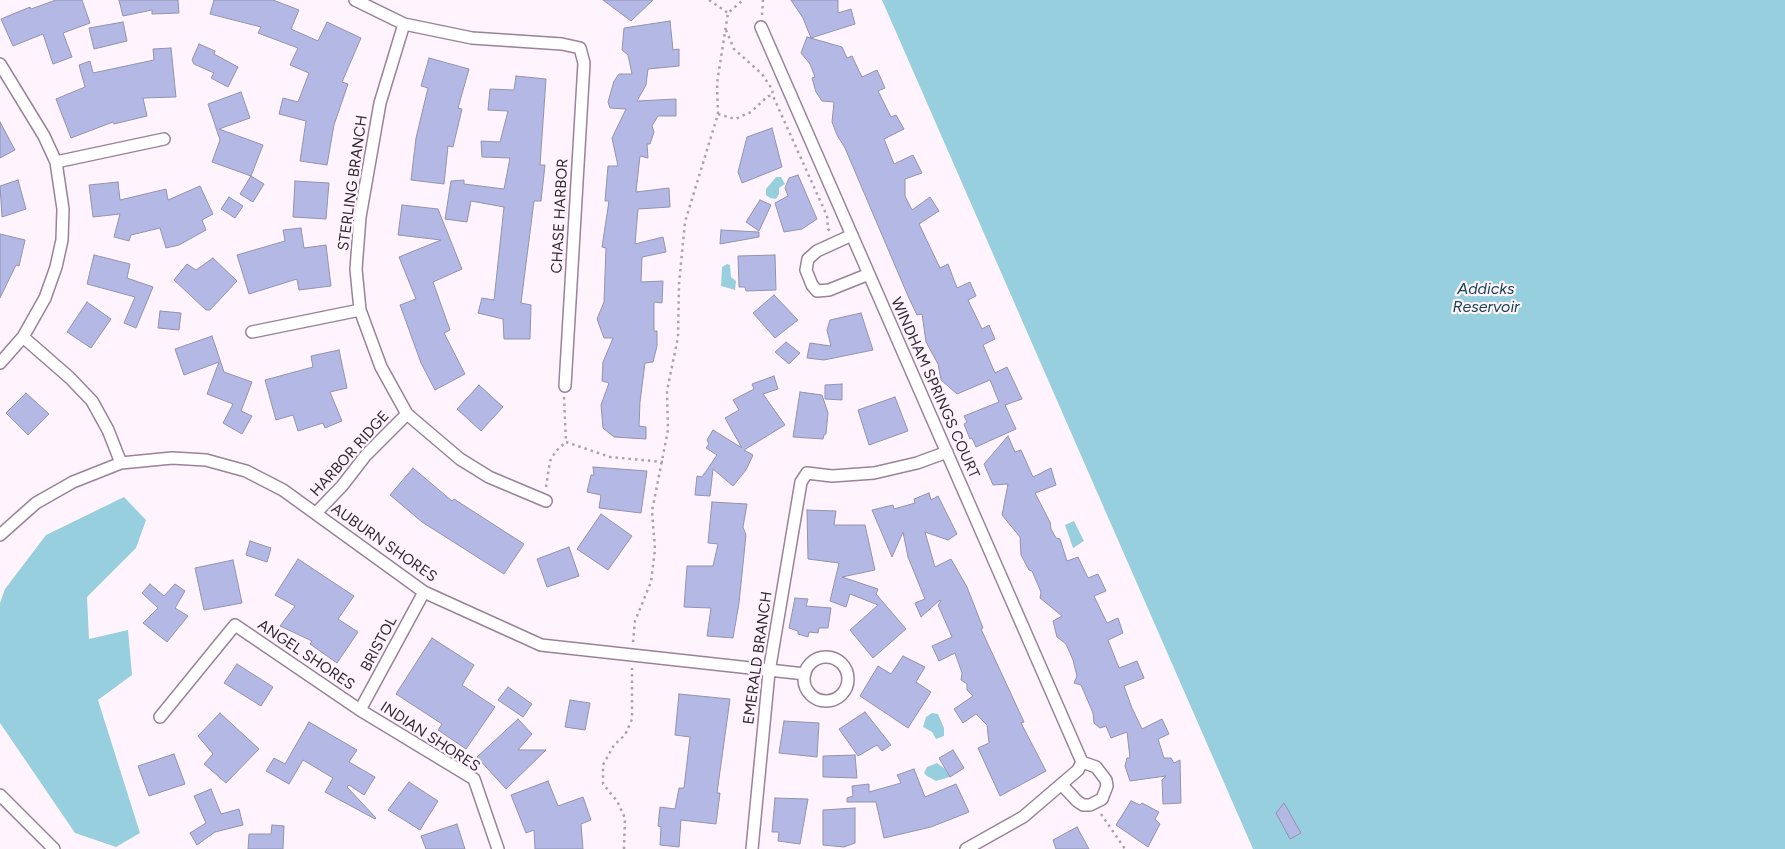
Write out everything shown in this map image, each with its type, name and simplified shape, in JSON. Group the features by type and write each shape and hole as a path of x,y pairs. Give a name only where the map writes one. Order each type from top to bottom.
{"street":[{"path":"355,0 404,24"},
{"name":"CHASE HARBOR","path":"404,24 472,38 562,44 580,48 584,63 564,386"},
{"name":"STERLING BRANCH","path":"404,24 380,103 360,217 356,269 360,310 381,367 407,414 460,459 489,477 546,501"},
{"name":"WINDHAM SPRINGS COURT","path":"761,27 1082,762"},
{"path":"0,64 44,136 56,162 62,209 62,240 56,267 45,298 23,337 0,363"},
{"path":"56,162 164,139"},
{"path":"852,235 817,251 808,259 806,270 812,285 817,291 829,290 869,274"},
{"path":"252,332 360,310"},
{"path":"23,337 70,378 92,401 108,430 121,463"},
{"name":"HARBOR RIDGE","path":"316,513 342,486 366,455 407,414"},
{"name":"EMERALD BRANCH","path":"752,849 769,672 801,482 807,473 832,476 874,473 917,463 947,452"},
{"name":"AUBURN SHORES","path":"0,535 36,503 73,482 121,463 172,458 206,460 246,471 284,490 424,592 541,645 769,672 805,674"},
{"name":"BRISTOL","path":"360,710 424,592"},
{"name":"ANGEL SHORES","path":"160,717 235,625 360,710"},
{"name":"INDIAN SHORES","path":"360,710 474,779 498,849"},
{"path":"966,849 1023,817 1062,785 1078,770 1082,762 1096,767 1106,780 1106,793 1097,803 1083,805 1062,785"},
{"path":"0,795 54,849"}],"path":[{"path":"709,0 728,13"},
{"path":"624,849 625,818 617,801 603,784 603,765 614,745 625,735 632,719 632,656 635,621 650,582 655,548 652,512 668,430 667,391 678,336 679,284 685,222 718,114 717,83 728,13 743,0"},
{"path":"726,29 734,49 762,74 772,89 773,96 827,216 828,229 841,240"},
{"path":"718,114 735,119 751,112 768,96 773,96"},
{"path":"564,386 566,442"},
{"path":"566,442 610,457 663,462"},
{"path":"546,501 550,461 556,450 566,442"},
{"path":"1097,803 1101,814 1125,849"}],"water":[{"name":"Addicks Reservoir","path":"882,0 1785,0 1785,849 1253,849"},
{"path":"776,177 781,177 785,184 779,188 779,194 776,199 766,195 766,189"},
{"path":"727,264 730,265 731,277 736,281 735,290 721,286 722,267"},
{"path":"124,497 146,520 136,548 87,597 89,639 128,630 132,675 98,700 140,833 116,847 75,833 0,723 0,603 5,589 46,535"},
{"path":"1074,521 1084,541 1073,548 1065,525"},
{"path":"932,713 938,714 944,728 944,736 936,739 932,732 923,727 926,717"},
{"path":"937,763 944,768 950,777 936,781 924,773 927,767"}],"building":[{"path":"56,0 82,0 90,23 63,33 72,57 53,64 43,34 13,46 1,19 30,7 31,9"},
{"path":"119,0 178,0 179,13 152,14 152,10 123,16"},
{"path":"214,0 273,0 299,10 291,29 318,41 327,22 361,38 342,82 348,84 334,125 327,165 300,161 306,121 279,114 283,98 298,102 309,73 290,65 298,48 258,33 261,27 210,14"},
{"path":"603,0 653,0 631,21"},
{"path":"791,0 838,0 838,13 851,9 855,24 811,38 803,18"},
{"path":"670,21 673,50 679,49 679,66 648,69 646,85 637,101 676,99 676,116 658,116 652,126 654,132 650,144 647,144 648,158 640,156 636,192 669,188 670,207 638,209 635,244 663,237 666,252 642,257 641,282 663,281 662,303 654,302 654,331 657,331 657,346 653,362 645,363 640,402 639,426 646,427 646,439 614,437 603,428 601,405 609,383 602,381 603,362 613,338 604,338 597,319 604,302 606,248 602,247 609,201 605,201 608,166 618,166 612,138 626,109 610,108 608,102 614,81 619,74 632,74 628,55 622,50 624,28"},
{"path":"123,22 127,41 94,49 89,28"},
{"path":"807,37 842,47 847,58 852,56 862,77 877,70 885,88 878,91 891,117 896,115 904,129 884,139 894,164 913,155 922,173 905,179 905,196 912,210 930,197 939,211 919,224 940,268 948,264 957,288 970,282 976,296 968,300 982,329 989,325 995,339 983,345 995,373 1007,367 1022,399 1005,405 1016,429 976,447 972,438 970,439 964,424 967,422 964,416 999,402 990,380 957,394 941,380 938,364 926,342 922,314 917,315 845,148 837,135 832,122 834,102 822,101 816,92 812,78 815,77 810,64 801,53"},
{"path":"199,44 215,51 214,54 238,67 228,87 211,78 214,73 194,64 192,60"},
{"path":"171,48 176,97 143,98 147,116 114,124 113,122 71,138 56,99 85,87 79,65 90,61 93,73 154,60 153,49"},
{"path":"429,58 469,69 458,108 462,109 453,147 448,146 444,184 411,180 416,138 428,88 421,86"},
{"path":"516,76 546,79 540,165 545,165 541,201 534,201 521,303 531,305 530,339 504,339 503,319 478,313 482,298 494,300 504,207 471,201 467,222 445,219 451,181 464,180 464,184 504,189 510,158 482,157 481,141 500,142 508,111 488,110 490,89 514,90"},
{"path":"241,92 250,118 219,129 263,145 251,176 212,162 220,140 208,104"},
{"path":"0,122 15,150 0,158"},
{"path":"772,128 782,167 742,183 738,172 747,137"},
{"path":"798,175 817,219 802,229 784,232 775,203 788,196 785,188 789,178"},
{"path":"251,176 264,184 253,202 240,194"},
{"path":"18,180 26,209 2,217 0,186"},
{"path":"295,181 329,183 326,219 293,217"},
{"path":"118,182 120,200 166,189 168,200 200,186 213,214 202,220 206,230 179,245 166,248 160,228 131,235 129,241 114,237 120,214 93,217 89,185"},
{"path":"229,197 243,206 235,218 221,209"},
{"path":"760,200 771,205 759,231 746,222"},
{"path":"402,205 438,209 462,269 433,282 450,330 444,333 465,374 435,390 421,363 400,305 416,299 399,257 441,240 398,235"},
{"path":"301,228 304,248 326,245 331,286 299,290 297,279 249,294 237,255 285,241 283,230"},
{"path":"721,230 759,232 759,237 720,244"},
{"path":"0,234 25,240 19,266 16,265 0,298"},
{"path":"94,255 130,264 127,278 153,287 136,328 124,323 135,297 87,284"},
{"path":"775,255 776,290 746,291 745,287 739,287 738,256"},
{"path":"213,258 237,281 210,310 206,310 174,280 187,264 196,270"},
{"path":"774,295 798,320 775,338 753,313"},
{"path":"87,302 111,319 91,348 67,332"},
{"path":"160,311 181,313 179,330 158,328"},
{"path":"861,313 873,350 824,360 807,358 810,343 831,346 827,330 830,320"},
{"path":"212,336 224,372 252,382 241,411 252,416 242,434 223,423 233,404 207,394 219,362 184,375 175,349"},
{"path":"786,342 800,353 789,364 775,352"},
{"path":"339,350 347,388 330,392 342,421 325,428 323,423 298,431 293,415 276,420 265,380 313,367 311,356"},
{"path":"774,376 778,389 763,394 785,425 744,450 753,455 746,470 733,486 713,469 710,496 695,495 697,476 702,477 717,455 706,448 709,444 707,440 713,430 742,448 725,418 739,410 733,400 754,389 752,384"},
{"path":"842,384 842,400 825,399 825,385"},
{"path":"479,385 503,407 481,431 457,409"},
{"path":"800,392 822,395 828,413 826,434 823,439 793,437"},
{"path":"26,393 49,414 28,435 6,413"},
{"path":"895,397 908,431 869,445 858,410"},
{"path":"1008,436 1015,452 1021,450 1033,477 1051,468 1056,485 1035,493 1050,522 1051,529 1056,538 1060,539 1067,561 1078,557 1088,578 1098,574 1106,591 1094,596 1107,623 1118,618 1123,633 1108,640 1119,668 1137,661 1144,678 1124,686 1142,729 1162,719 1169,734 1158,739 1164,758 1171,758 1174,763 1180,760 1181,803 1163,804 1162,780 1166,776 1130,781 1125,766 1127,758 1130,758 1127,732 1111,738 1106,726 1100,728 1094,723 1093,713 1081,685 1074,683 1077,676 1073,660 1066,644 1057,637 1053,621 1062,616 1040,598 1041,592 1032,571 1029,570 1021,555 1020,537 1002,515 1008,484 993,485 984,464"},
{"path":"593,467 647,471 641,513 599,508 601,495 587,492 591,475 594,475"},
{"path":"413,468 452,501 454,499 524,544 504,574 422,522 390,495"},
{"path":"929,493 931,500 938,496 957,534 948,540 925,532 935,567 951,559 967,587 983,628 981,629 1024,722 1021,723 1046,771 1000,796 978,748 989,743 987,725 976,714 963,723 954,709 973,696 967,690 967,684 961,680 962,673 955,653 939,661 932,646 952,637 938,605 941,601 921,617 915,603 925,599 908,557 903,532 892,557 872,510 893,505 894,509 915,503 914,499"},
{"path":"712,502 747,504 743,527 746,535 739,603 733,638 707,636 711,608 684,607 687,566 713,566 718,544 708,543"},
{"path":"807,510 836,511 834,525 865,525 875,570 842,577 878,589 876,594 906,629 873,658 850,630 878,605 850,594 846,607 830,601 839,563 808,559"},
{"path":"601,514 632,536 608,570 577,549"},
{"path":"250,541 271,548 267,562 246,555"},
{"path":"569,547 579,576 547,587 537,559"},
{"path":"298,559 354,596 338,619 358,632 337,663 310,644 312,641 280,626 295,606 275,595"},
{"path":"233,560 242,603 204,610 195,568"},
{"path":"150,584 164,596 175,584 185,591 175,608 188,616 167,642 143,623 158,608 142,593"},
{"path":"795,598 808,599 806,606 831,608 828,628 819,628 818,633 809,632 808,637 798,634 798,631 789,628"},
{"path":"432,638 474,665 462,685 495,707 466,749 438,730 442,724 396,694"},
{"path":"903,656 925,667 916,682 931,692 908,728 860,696 878,666 891,674"},
{"path":"237,664 273,687 261,706 224,683"},
{"path":"508,687 532,704 523,717 498,700"},
{"path":"679,694 730,699 717,793 720,793 716,824 681,820 679,847 660,845 661,827 658,826 660,807 675,809 679,788 684,788 690,737 675,735"},
{"path":"570,700 590,703 585,730 565,727"},
{"path":"865,712 891,745 882,751 877,745 858,756 839,729"},
{"path":"220,713 259,749 226,783 204,764 213,754 198,736"},
{"path":"518,719 532,734 518,750 546,750 506,789 477,757"},
{"path":"784,721 819,723 817,757 779,753"},
{"path":"309,722 357,750 349,762 375,777 364,795 349,785 347,787 375,819 325,792 333,778 303,760 289,784 266,771 274,758 285,764"},
{"path":"953,750 964,768 950,777 939,758"},
{"path":"174,754 185,784 149,796 138,766"},
{"path":"855,755 857,778 823,777 823,756"},
{"path":"914,769 925,797 956,784 969,812 931,827 884,838 876,802 847,802 847,798 853,796 852,786 869,784 869,792 901,783 897,775"},
{"path":"548,781 558,806 583,797 591,820 581,824 583,849 535,849 534,830 526,833 511,795"},
{"path":"409,782 438,801 420,830 388,810"},
{"path":"211,789 221,814 239,809 243,825 215,832 197,845 190,833 206,823 194,796"},
{"path":"775,798 808,799 800,844 778,841 779,832 772,832"},
{"path":"1131,801 1140,805 1142,803 1159,812 1155,819 1160,824 1148,847 1116,825"},
{"path":"1284,803 1301,833 1290,839 1276,813"},
{"path":"855,808 855,843 844,847 823,845 823,810"},
{"path":"457,824 465,849 426,849 421,836"},
{"path":"272,825 284,826 283,849 248,849 249,834 271,834"},
{"path":"1077,827 1089,849 1056,849 1053,840"}]}
